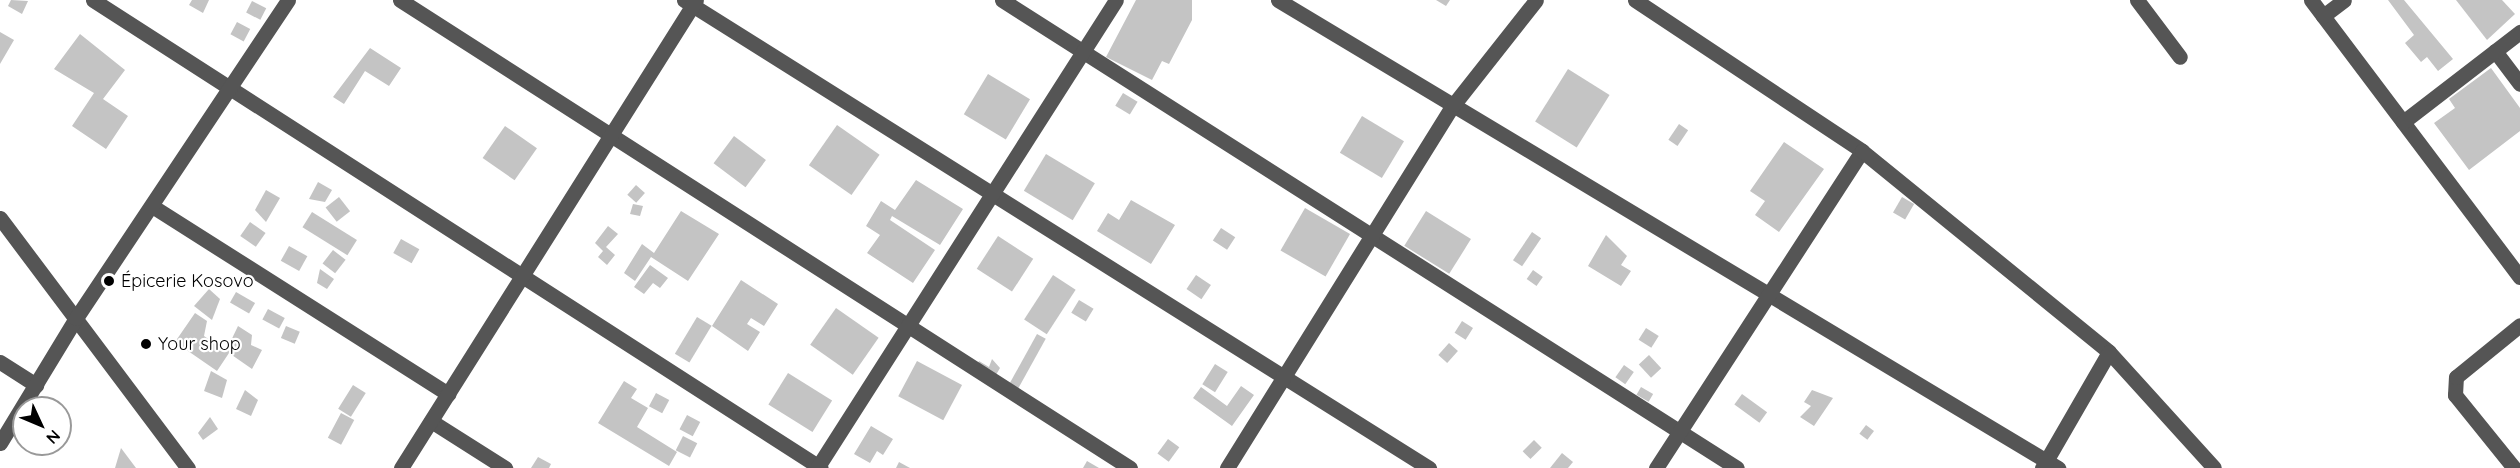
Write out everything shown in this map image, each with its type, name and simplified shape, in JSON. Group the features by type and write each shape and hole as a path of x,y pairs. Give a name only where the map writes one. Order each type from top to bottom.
{"street":[{"path":"93,0 819,467 1116,0"},
{"path":"0,443 75,318 288,0"},
{"path":"400,0 906,328 1130,468"},
{"path":"1002,0 1737,468"},
{"path":"1278,0 1767,290 2049,465 2109,352"},
{"path":"1227,468 1454,104 1536,0"},
{"path":"1635,0 1862,151 2109,352 2214,468"},
{"path":"2136,0 2180,57"},
{"path":"2311,0 2520,278"},
{"path":"2323,16 2344,0"},
{"path":"401,468 691,2 1429,468"},
{"path":"2403,122 2520,32"},
{"path":"2495,51 2520,84"},
{"path":"1656,468 1767,290 1862,151"},
{"path":"152,206 448,394"},
{"path":"0,218 188,468"},
{"path":"2514,468 2455,395 2456,377 2520,325"},
{"path":"0,362 36,384"},
{"path":"431,421 505,468"}],"building":[{"path":"11,0 28,1 22,14 8,6"},
{"path":"192,0 209,0 203,13 189,5"},
{"path":"1136,0 1192,0 1192,20 1169,64 1162,61 1152,80 1106,57"},
{"path":"1436,0 1450,0 1446,6"},
{"path":"2388,0 2404,0 2453,59 2438,71 2427,57 2421,62 2405,43 2414,35"},
{"path":"2456,0 2502,0 2515,14 2487,40"},
{"path":"252,1 266,8 260,20 246,13"},
{"path":"237,22 250,29 244,41 230,34"},
{"path":"0,32 14,40 0,64"},
{"path":"80,34 125,70 103,99 128,116 106,149 72,126 94,93 54,69"},
{"path":"370,48 401,68 389,86 365,71 344,104 333,97"},
{"path":"2491,68 2520,108 2520,131 2469,170 2434,123 2455,108 2449,99"},
{"path":"1568,69 1610,95 1577,148 1535,122"},
{"path":"988,74 1030,99 1006,140 964,114"},
{"path":"1123,93 1138,102 1130,115 1115,106"},
{"path":"1362,116 1404,141 1382,178 1340,153"},
{"path":"1679,124 1688,130 1677,146 1668,140"},
{"path":"837,125 880,155 851,195 809,165"},
{"path":"505,126 537,148 515,180 483,158"},
{"path":"734,136 766,160 745,187 714,163"},
{"path":"1784,142 1824,169 1779,232 1755,215 1765,201 1750,191"},
{"path":"1046,154 1095,183 1073,220 1024,191"},
{"path":"916,180 963,209 940,245 892,216 890,220 935,250 913,283 867,253 880,235 866,226 881,201 895,210"},
{"path":"318,182 332,190 325,202 309,199"},
{"path":"636,185 645,193 636,203 627,195"},
{"path":"266,190 280,198 266,222 255,210"},
{"path":"339,197 350,211 337,222 326,207"},
{"path":"1902,197 1914,204 1905,220 1893,213"},
{"path":"1131,200 1175,225 1151,264 1097,231 1108,213 1119,220"},
{"path":"633,204 643,206 640,216 630,214"},
{"path":"1305,208 1350,234 1326,276 1280,250"},
{"path":"681,211 719,234 688,281 651,257 635,281 624,273 642,244 654,253"},
{"path":"1426,211 1471,239 1449,274 1404,246"},
{"path":"312,212 357,240 347,255 302,227"},
{"path":"250,222 266,233 256,247 240,236"},
{"path":"608,226 618,234 606,247 615,255 607,265 598,257 603,251 595,243"},
{"path":"1221,228 1235,237 1227,250 1213,241"},
{"path":"1532,232 1541,238 1522,266 1513,260"},
{"path":"1606,235 1627,256 1621,265 1631,271 1621,286 1588,266"},
{"path":"998,236 1033,259 1012,292 977,269"},
{"path":"401,239 419,249 412,263 393,253"},
{"path":"289,246 307,256 299,271 281,261"},
{"path":"333,250 346,260 335,273 323,263"},
{"path":"650,265 668,278 660,288 653,283 644,294 634,287"},
{"path":"320,269 334,279 327,289 317,283"},
{"path":"1533,270 1543,277 1537,286 1527,279"},
{"path":"1053,275 1076,290 1047,334 1024,319"},
{"path":"1196,275 1211,285 1201,299 1186,289"},
{"path":"741,280 778,304 764,326 751,318 747,324 760,332 748,351 712,326"},
{"path":"209,289 220,299 212,320 194,306"},
{"path":"236,292 255,303 249,313 230,302"},
{"path":"1079,300 1094,309 1086,322 1071,313"},
{"path":"836,308 879,338 853,375 810,345"},
{"path":"268,309 285,318 279,329 262,320"},
{"path":"195,313 207,321 204,336 226,351 238,326 252,335 251,345 262,350 252,369 229,353 217,371 175,342"},
{"path":"697,317 712,326 689,363 675,354"},
{"path":"1462,321 1473,328 1466,340 1455,333"},
{"path":"286,326 300,332 295,344 281,338"},
{"path":"1646,328 1659,336 1651,348 1639,340"},
{"path":"1037,334 1046,339 1017,391 1008,386"},
{"path":"1449,343 1458,351 1447,363 1438,355"},
{"path":"1649,355 1661,368 1651,378 1639,365"},
{"path":"992,359 1000,368 993,380 975,369 979,361 989,367"},
{"path":"917,361 962,385 943,420 898,396"},
{"path":"1215,364 1228,372 1215,392 1202,384"},
{"path":"1624,365 1634,372 1625,384 1615,377"},
{"path":"211,371 227,380 222,398 204,391"},
{"path":"788,373 832,401 812,432 768,404"},
{"path":"624,381 637,389 631,398 648,408 637,427 677,452 669,466 598,423"},
{"path":"353,385 366,393 351,417 338,409"},
{"path":"1241,386 1254,395 1232,426 1193,398 1201,387 1227,406"},
{"path":"1641,387 1653,394 1649,402 1636,395"},
{"path":"245,390 258,400 251,416 236,409"},
{"path":"1812,390 1833,398 1814,426 1800,417 1811,406 1804,402"},
{"path":"656,393 669,400 662,413 649,406"},
{"path":"1742,394 1767,412 1759,423 1734,405"},
{"path":"341,413 354,420 341,445 328,438"},
{"path":"687,415 700,422 693,436 679,429"},
{"path":"210,417 218,429 203,440 198,433"},
{"path":"1866,425 1874,431 1867,440 1859,434"},
{"path":"871,426 893,439 883,455 877,451 870,463 854,454"},
{"path":"683,436 697,443 690,458 676,450"},
{"path":"1168,439 1179,447 1169,462 1157,454"},
{"path":"1534,440 1542,448 1530,459 1523,451"},
{"path":"121,448 136,468 115,468"},
{"path":"1562,453 1573,462 1568,468 1550,468"},
{"path":"538,457 551,464 549,468 531,468"},
{"path":"1087,461 1099,468 1083,468"},
{"path":"899,462 910,468 896,468"}],"place":[{"name":"Épicerie Kosovo","path":"109,281"},
{"name":"Your shop","path":"146,344"}]}
